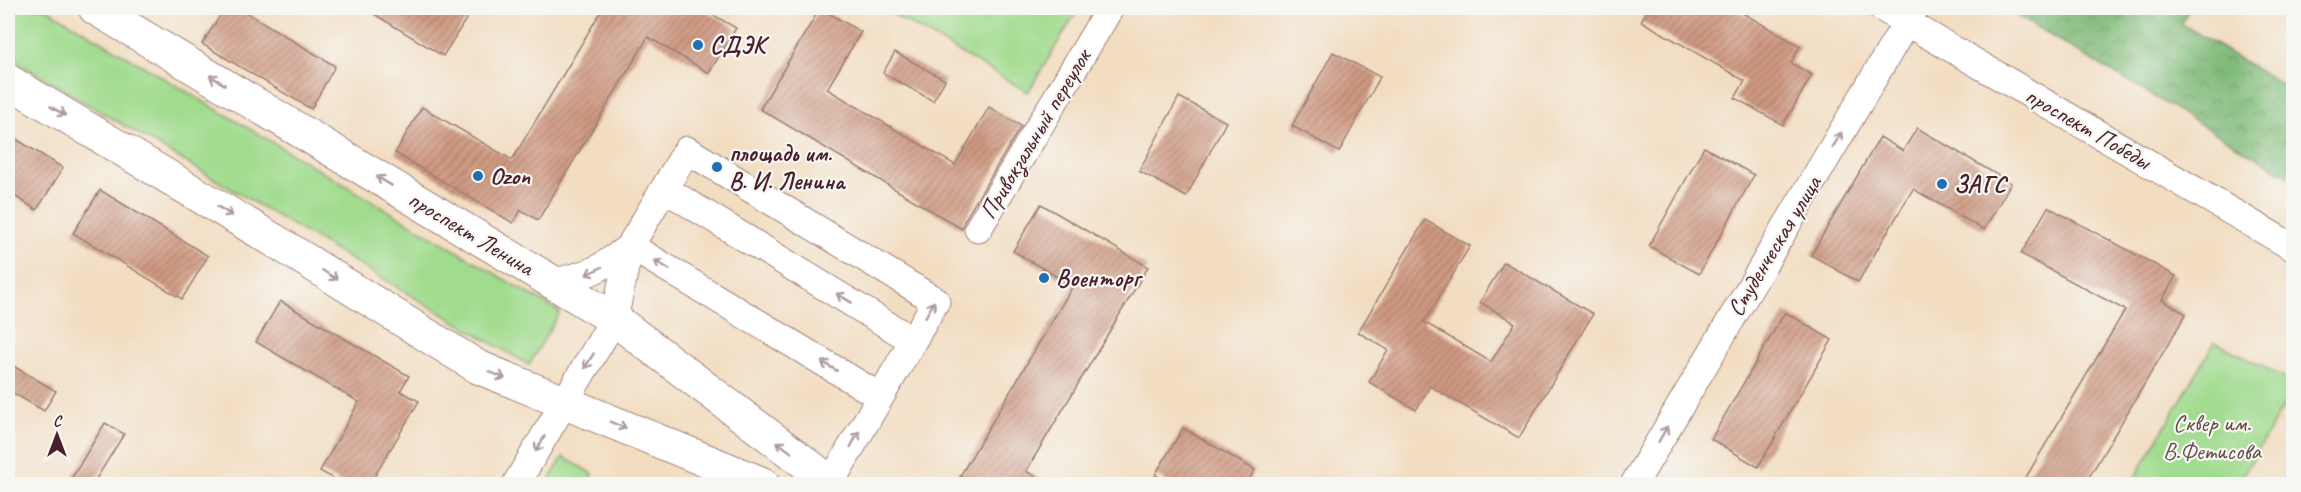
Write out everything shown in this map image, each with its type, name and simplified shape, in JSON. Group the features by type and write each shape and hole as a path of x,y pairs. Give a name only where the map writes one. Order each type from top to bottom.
{"street":[{"name":"проспект Ленина","path":"95,8 614,319 831,484"},
{"name":"Привокзальный переулок","path":"978,229 1110,8"},
{"name":"проспект Победы","path":"1882,8 1911,15 2294,248"},
{"name":"Студенческая улица","path":"1634,484 1911,15"},
{"path":"8,81 260,232 478,367 763,484"},
{"path":"516,484 614,319 630,246 687,150 936,301 879,396 831,484"},
{"path":"665,189 912,339"},
{"path":"553,282 582,277 606,265 630,246"},
{"path":"630,246 879,396"}],"green space":[{"path":"8,8 45,8 560,312 529,365 8,57"},
{"path":"882,8 1079,8 1028,92"},
{"path":"2004,8 2189,8 2182,24 2293,91 2293,179"},
{"name":"Сквер им. В.Фетисова","path":"2215,342 2293,382 2293,390 2238,484 2131,484"},
{"path":"563,457 593,474 587,484 547,484"}],"building":[{"path":"225,8 239,8 335,66 311,109 202,44"},
{"path":"364,8 473,8 443,56"},
{"path":"603,8 701,8 736,28 709,73 648,37 538,220 521,210 513,223 395,153 422,107 512,160"},
{"path":"820,8 861,32 827,89 955,165 989,107 1021,126 964,221 962,229 760,109"},
{"path":"1649,8 1734,8 1800,46 1791,63 1812,75 1783,125 1735,98 1745,81 1641,21"},
{"path":"895,52 945,80 933,101 883,73"},
{"path":"1333,52 1380,77 1339,152 1292,126"},
{"path":"1179,97 1226,122 1186,197 1139,171"},
{"path":"1917,128 2011,183 1984,230 1913,189 1858,282 1811,255 1880,137 1903,151"},
{"path":"8,134 63,168 37,210 8,192"},
{"path":"1704,147 1754,175 1699,274 1649,246"},
{"path":"100,190 208,256 182,299 73,233"},
{"path":"1041,204 1148,267 1026,471 1049,484 975,484 960,476 1073,286 1013,251"},
{"path":"2048,207 2176,276 2162,300 2186,314 2085,484 2022,484 2125,310 2021,254"},
{"path":"1425,220 1470,246 1424,322 1491,362 1515,323 1480,302 1504,262 1593,314 1519,438 1430,386 1416,410 1369,382 1388,350 1358,332"},
{"path":"280,301 409,376 400,391 419,401 370,484 343,484 320,471 359,402 256,342"},
{"path":"1785,312 1832,340 1758,467 1711,439"},
{"path":"8,363 56,391 44,411 8,390"},
{"path":"105,423 124,434 93,484 68,484"},
{"path":"1183,428 1255,470 1246,484 1172,484 1155,475"}],"place":[{"name":"СДЭК","path":"698,45"},
{"name":"площадь им. В. И. Ленина","path":"717,167"},
{"name":"Ozon","path":"478,176"},
{"name":"ЗАГС","path":"1942,184"},
{"name":"Военторг","path":"1044,278"}]}
